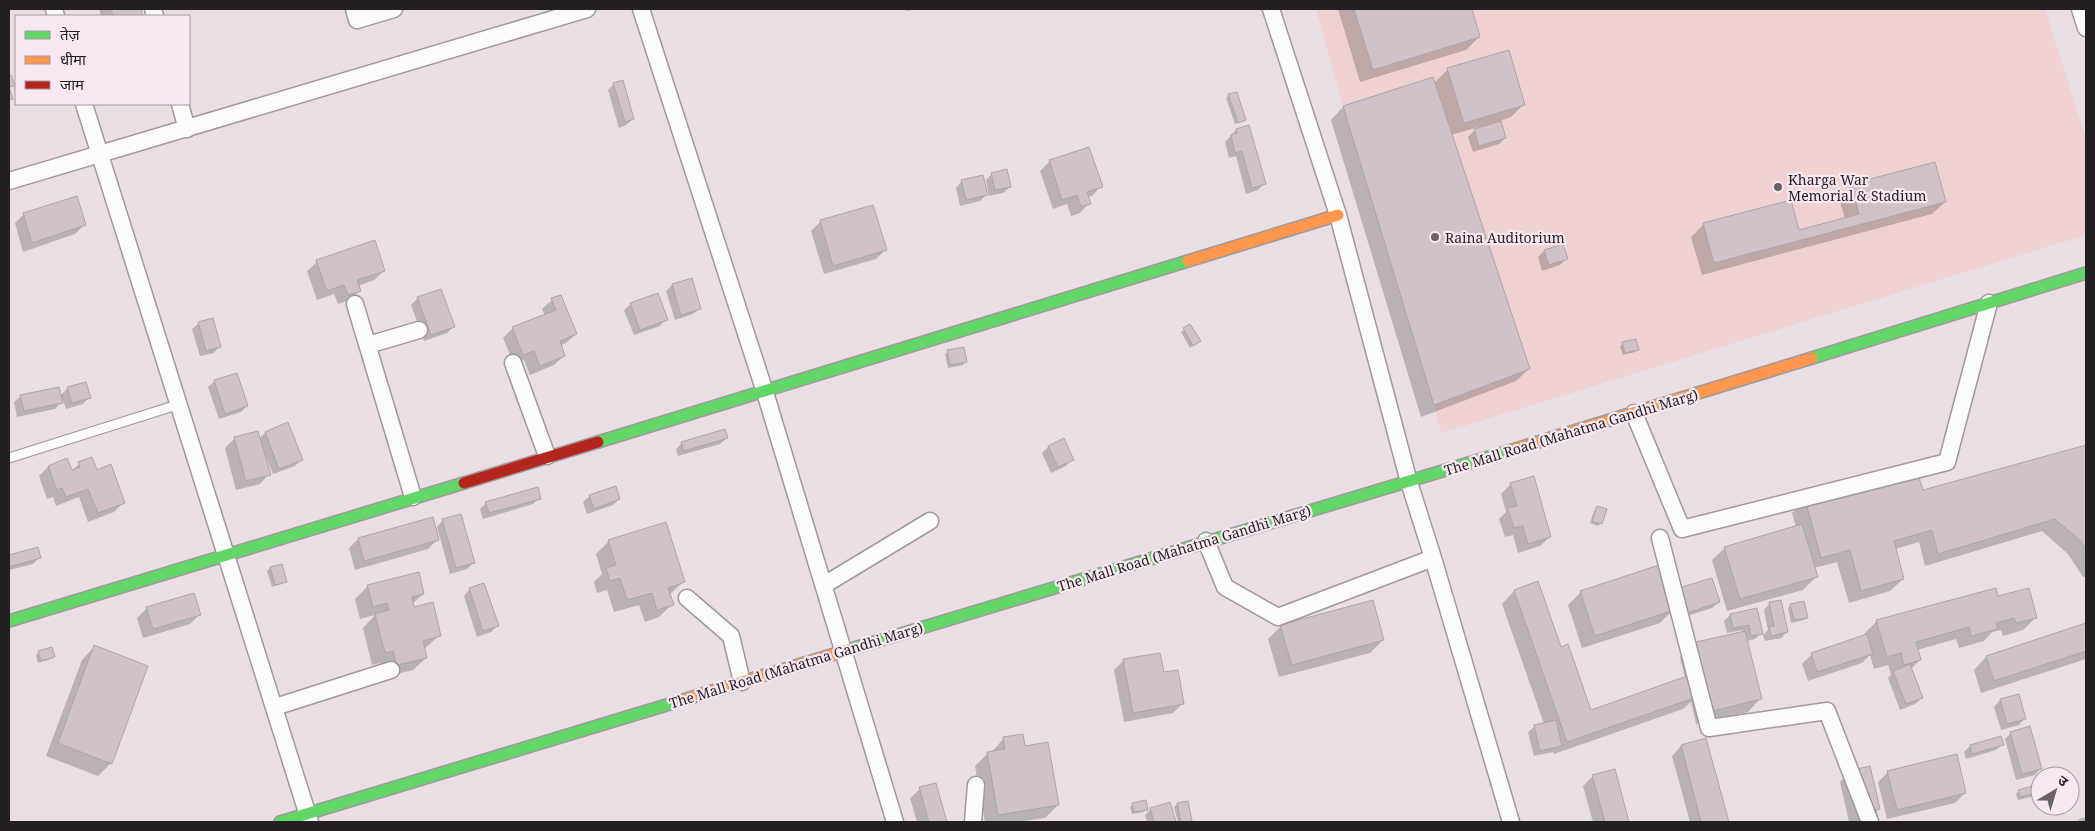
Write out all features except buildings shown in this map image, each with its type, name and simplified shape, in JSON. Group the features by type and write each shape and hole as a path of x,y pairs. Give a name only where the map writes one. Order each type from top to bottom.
{"street":[{"path":"354,9 357,20 394,9"},
{"path":"9,181 587,9"},
{"path":"641,9 764,390 895,822"},
{"path":"1271,9 1338,214 1408,482 1433,558 1510,822"},
{"path":"2080,9 2086,28"},
{"path":"84,105 309,818"},
{"path":"180,105 187,129"},
{"path":"9,621 1338,214"},
{"name":"The Mall Road (Mahatma Gandhi Marg)","path":"280,822 309,818 844,650 1408,482 2086,274"},
{"path":"1634,413 1682,529 1947,462 1989,303"},
{"path":"355,304 413,497"},
{"path":"368,345 419,330"},
{"path":"513,363 547,456"},
{"path":"824,585 930,520"},
{"path":"1660,538 1710,728 1827,711 1870,822"},
{"path":"1206,541 1225,587 1278,617 1433,558"},
{"path":"687,598 730,636 742,682"},
{"path":"275,707 391,670"},
{"path":"973,822 976,785"}],"lane":[{"path":"9,458 180,404"}],"shaded area":[{"name":"Kharga War Memorial & Stadium","path":"1316,9 2045,9 2086,139 2086,235 1441,433 1434,405 1530,369 1433,77 1343,106"}],"traffic: fast":[{"path":"598,442 1188,261"},
{"path":"1812,358 2086,273"},
{"path":"851,649 1509,451"},
{"path":"9,621 464,483"},
{"path":"280,822 683,700"}],"traffic: slow":[{"path":"1188,261 1338,215"},
{"path":"1509,451 1812,358"},
{"path":"683,700 851,649"}],"traffic: jam":[{"path":"464,483 598,442"}],"place":[{"name":"Kharga War Memorial & Stadium","path":"1778,187"},
{"name":"Raina Auditorium","path":"1435,237"}]}
